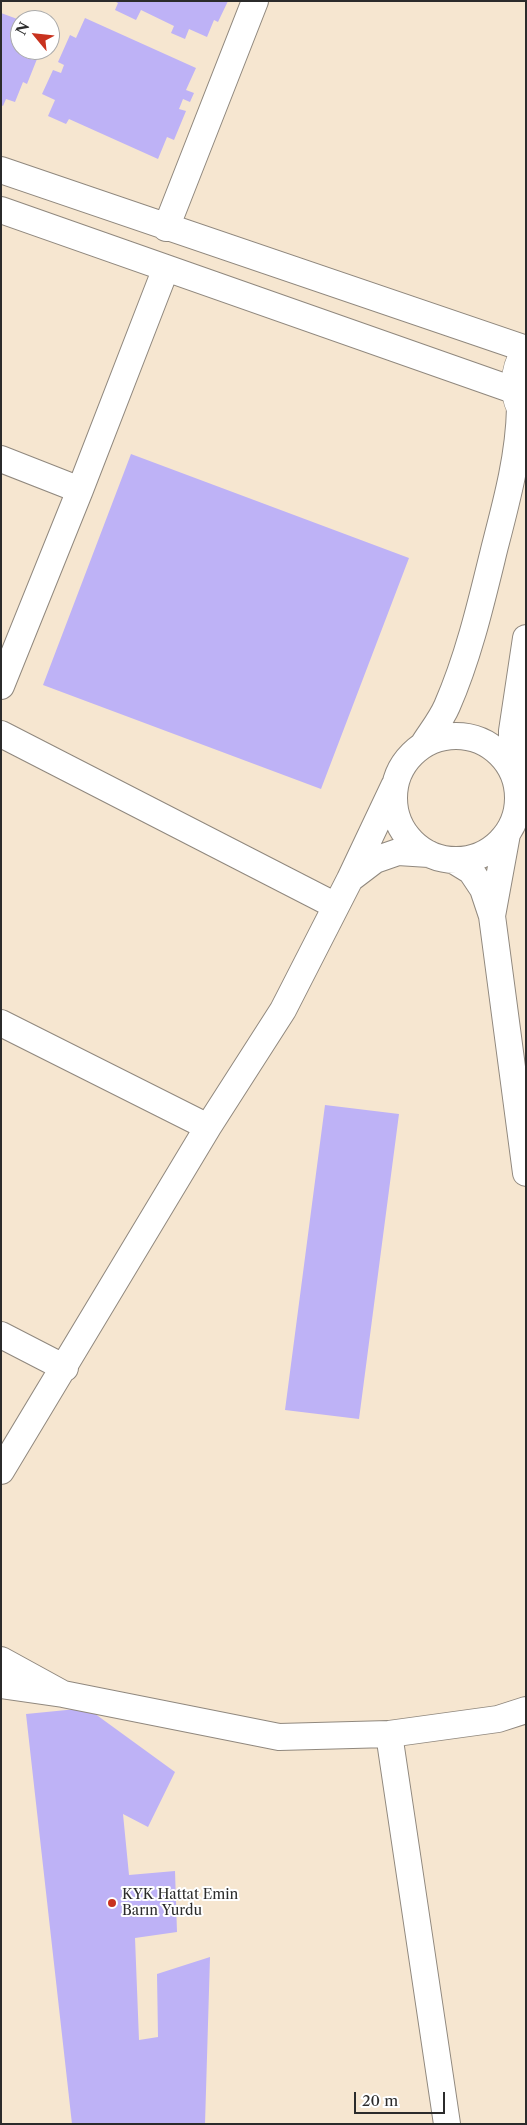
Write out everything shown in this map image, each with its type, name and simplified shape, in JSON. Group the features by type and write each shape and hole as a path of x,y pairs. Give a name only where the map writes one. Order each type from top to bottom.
{"main road":[{"path":"521,405 517,369 526,349"}],"street":[{"path":"166,228 255,1"},
{"path":"1,170 166,228 526,349"},
{"path":"1,210 166,268 521,405 520,440 487,580 459,676 446,708 423,745"},
{"path":"1,686 80,490 166,268"},
{"path":"1,459 80,490"},
{"path":"512,771 512,731 521,697 526,638"},
{"path":"1,734 336,906"},
{"path":"1,1471 65,1368 208,1127 283,1010 350,879 407,759 423,745 442,736 463,735 484,741 501,754 512,771 518,786 518,803 515,819 507,834 496,845 483,853 468,858 398,852 375,860 350,879"},
{"path":"397,779 394,796 396,814 403,830 415,844 471,871 483,889 492,916 526,1173"},
{"path":"492,916 507,834"},
{"path":"1,1023 208,1127"},
{"path":"1,1335 65,1368"},
{"path":"1,1660 63,1694"},
{"path":"1,1685 63,1694 279,1737 389,1734 498,1719 526,1710"},
{"path":"389,1734 447,2124"}],"building":[{"path":"114,1 228,1 218,22 214,20 207,37 189,29 185,39 171,33 174,26 141,10 136,20 115,10 118,3"},
{"path":"1,13 10,16 10,60 37,60 27,84 23,82 15,102 6,99 3,106 1,105"},
{"path":"85,18 196,68 186,90 194,93 190,102 183,99 179,109 186,111 174,140 167,137 158,159 69,119 66,124 48,116 55,100 42,94 53,70 61,73 64,65 58,62 70,35 76,38"},
{"path":"131,454 409,558 321,789 43,685"},
{"path":"325,1105 399,1114 359,1419 285,1410"},
{"name":"KYK Hattat Emin Barın Yurdu","path":"87,1708 175,1772 148,1827 123,1814 129,1875 175,1871 177,1932 135,1938 139,2040 158,2037 157,1974 210,1957 205,2124 72,2124 26,1714"}],"place":[{"name":"KYK Hattat Emin Barın Yurdu","path":"112,1903"}]}
